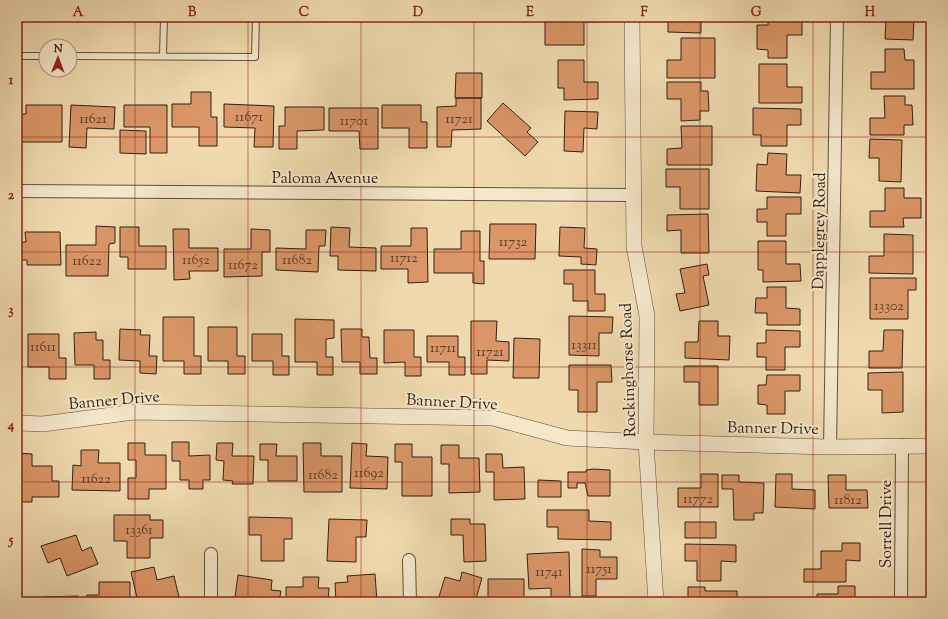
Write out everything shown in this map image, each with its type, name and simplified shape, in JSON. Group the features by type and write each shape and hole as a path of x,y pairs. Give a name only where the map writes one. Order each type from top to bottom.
{"street":[{"name":"Rockinghorse Road","path":"632,17 634,246 647,316 646,442 656,602"},
{"name":"Dapplegrey Road","path":"830,446 837,17"},
{"name":"Paloma Avenue","path":"17,190 633,195"},
{"name":"Banner Drive","path":"17,423 43,424 134,412 492,418 567,438 646,442 830,446 931,446"},
{"name":"Sorrell Drive","path":"901,602 902,445"},
{"path":"211,554 211,602"},
{"path":"409,560 410,602"}],"lane":[{"path":"163,56 164,17"},
{"path":"78,56 255,57 256,17"},
{"path":"17,56 38,56"}],"building":[{"path":"284,17 368,17 368,19 284,20"},
{"path":"377,17 463,17 463,20 377,20"},
{"path":"503,17 503,18 485,18"},
{"path":"521,17 521,18 504,18"},
{"path":"545,17 598,17 598,22 584,22 584,45 545,45"},
{"path":"668,17 701,17 701,33 668,32"},
{"path":"871,17 914,17 913,40 885,39 886,19"},
{"path":"768,19 802,19 802,35 787,35 787,58 768,58 768,50 757,49 757,25 768,25"},
{"path":"681,38 715,38 715,78 667,78 667,60 681,60"},
{"path":"885,49 904,49 905,60 914,60 914,89 871,89 871,72 885,72"},
{"path":"558,60 584,60 584,82 598,82 598,99 564,100 564,88 558,88"},
{"path":"759,64 787,64 787,87 802,87 802,103 759,103"},
{"path":"456,73 482,73 482,98 455,98"},
{"path":"667,82 701,82 701,91 708,91 709,111 700,111 700,120 681,121 681,99 667,99"},
{"path":"191,92 211,92 211,117 217,117 217,146 199,146 199,127 172,127 172,104 191,104"},
{"path":"884,96 905,96 905,105 912,105 913,125 904,125 904,135 870,135 870,118 885,118"},
{"path":"456,98 481,98 481,129 452,130 451,147 437,147 437,107 456,106"},
{"path":"503,103 531,128 527,132 538,142 525,156 487,121"},
{"path":"224,104 274,106 273,147 254,147 255,128 224,127"},
{"path":"26,105 62,105 62,142 17,142 17,114 26,114"},
{"path":"71,105 115,107 114,129 87,128 86,148 69,147"},
{"path":"124,105 167,105 167,153 150,153 150,127 124,127"},
{"path":"382,105 421,105 421,122 427,122 427,148 409,148 409,128 382,128"},
{"path":"285,107 324,107 324,130 297,131 297,149 279,149 279,126 285,126"},
{"path":"329,108 378,108 378,149 360,149 359,131 329,131"},
{"path":"753,108 801,109 801,125 787,125 787,146 761,146 761,135 753,135"},
{"path":"565,111 598,112 597,129 584,128 583,152 564,151"},
{"path":"681,126 712,126 712,165 667,165 667,149 682,148"},
{"path":"120,130 146,131 146,154 120,153"},
{"path":"870,139 902,140 901,182 879,181 879,158 869,158"},
{"path":"768,153 787,154 786,175 801,175 800,193 756,191 757,164 767,165"},
{"path":"666,169 709,169 709,209 680,209 680,187 666,187"},
{"path":"885,188 904,188 904,198 921,198 921,218 903,218 904,227 870,227 870,211 885,211"},
{"path":"767,197 801,197 801,214 786,214 786,236 767,236 767,222 757,222 757,209 767,209"},
{"path":"708,214 709,253 681,253 681,230 667,231 667,215"},
{"path":"490,224 536,224 535,259 489,259"},
{"path":"96,226 115,227 115,243 109,244 108,276 66,276 66,245 96,245"},
{"path":"120,227 139,227 139,246 166,246 166,269 128,269 128,257 120,257"},
{"path":"331,227 350,228 349,247 376,248 376,271 338,270 338,256 330,256"},
{"path":"560,227 585,228 584,248 597,249 596,265 581,264 581,257 559,256"},
{"path":"411,228 427,228 428,282 408,283 408,269 381,269 381,246 411,246"},
{"path":"173,229 189,229 189,248 218,248 218,271 189,271 190,279 174,280"},
{"path":"251,229 270,230 270,252 262,252 262,276 224,277 224,249 251,249"},
{"path":"306,230 326,230 325,246 319,246 318,272 276,270 276,248 306,249"},
{"path":"461,231 480,231 480,261 484,261 484,284 473,283 473,273 434,273 434,249 461,249"},
{"path":"25,232 60,232 61,265 27,265 27,260 17,260 17,242 26,242"},
{"path":"884,234 913,235 913,274 869,273 869,256 884,256"},
{"path":"758,241 786,241 786,264 800,264 801,281 763,282 763,270 758,270"},
{"path":"707,264 709,275 703,276 709,305 680,311 676,294 685,293 680,269"},
{"path":"564,270 595,270 595,294 605,294 605,311 588,311 588,301 573,301 573,284 564,284"},
{"path":"870,278 916,278 916,290 908,290 908,319 870,319"},
{"path":"767,287 786,287 786,308 800,309 800,325 767,325 767,313 755,313 756,298 767,298"},
{"path":"569,316 613,317 612,333 599,333 599,356 569,355"},
{"path":"163,317 194,317 194,356 201,356 201,374 184,374 184,361 163,361"},
{"path":"295,319 334,320 334,338 326,339 326,357 333,357 333,375 317,375 317,362 295,362"},
{"path":"471,321 497,321 496,341 509,342 509,361 487,360 487,374 471,374"},
{"path":"699,321 718,321 718,336 730,336 729,360 685,358 685,342 698,342"},
{"path":"208,327 237,327 237,356 245,356 245,374 228,374 228,361 208,361"},
{"path":"120,329 141,330 140,335 150,335 149,356 157,356 156,374 140,373 140,361 119,360"},
{"path":"341,329 362,329 362,337 369,337 370,358 377,358 377,374 360,374 360,362 342,362"},
{"path":"384,330 414,330 414,357 421,357 421,376 405,376 405,362 384,363"},
{"path":"766,330 800,331 800,347 785,347 785,370 766,370 766,357 757,357 757,343 766,343"},
{"path":"884,330 903,330 902,368 869,368 869,351 883,351"},
{"path":"96,332 96,340 103,340 103,360 110,360 110,379 94,379 94,365 75,365 74,333"},
{"path":"28,334 59,334 59,358 66,358 66,379 49,379 49,367 28,367"},
{"path":"252,334 282,334 282,356 289,356 289,375 273,375 273,361 252,361"},
{"path":"427,336 458,336 458,357 465,357 465,375 449,375 449,362 427,362"},
{"path":"514,338 540,339 539,378 513,378"},
{"path":"569,365 611,365 612,382 597,382 597,412 578,412 578,390 569,390"},
{"path":"684,366 718,366 718,405 699,405 699,382 684,382"},
{"path":"18,367 18,385 17,385"},
{"path":"903,372 903,412 882,413 882,390 868,390 868,373"},
{"path":"767,375 800,375 800,391 785,391 785,414 767,414 767,405 758,404 758,385 766,385"},
{"path":"172,442 189,442 189,456 210,455 210,480 203,480 203,489 189,489 189,480 180,480 180,461 172,461"},
{"path":"128,443 145,443 145,455 166,455 166,489 149,489 149,499 128,499 128,478 136,478 136,460 128,460"},
{"path":"217,443 233,443 232,456 254,456 253,484 232,484 233,481 223,480 224,461 216,460"},
{"path":"303,443 321,443 321,456 342,456 342,492 304,492"},
{"path":"352,443 367,444 366,456 388,457 387,489 350,488"},
{"path":"260,444 277,444 276,456 297,456 297,481 268,481 268,460 260,460"},
{"path":"395,444 412,444 412,457 432,457 432,496 402,496 402,462 395,462"},
{"path":"441,445 459,445 459,458 479,458 480,492 449,493 449,464 441,464"},
{"path":"81,450 99,450 98,463 120,463 120,491 72,490 73,465 81,466"},
{"path":"17,453 32,454 32,466 52,466 52,481 59,481 59,497 32,497 32,502 17,502"},
{"path":"486,454 502,454 503,468 524,467 525,499 494,500 494,472 486,472"},
{"path":"586,470 610,470 610,496 588,496 585,483 577,483 577,488 568,488 568,472 586,472"},
{"path":"701,474 718,474 718,507 678,507 678,488 701,488"},
{"path":"776,474 792,474 792,489 815,490 815,509 775,507"},
{"path":"722,475 739,475 739,482 764,483 763,513 754,513 754,520 734,520 733,489 722,489"},
{"path":"828,475 846,475 846,490 867,490 868,508 829,508"},
{"path":"538,480 561,481 561,497 538,497"},
{"path":"547,510 589,510 589,521 611,522 611,540 558,539 558,527 547,527"},
{"path":"114,515 150,515 150,520 163,520 163,538 150,538 150,558 127,558 127,541 114,541"},
{"path":"249,517 292,518 292,539 284,539 284,561 261,561 261,535 249,535"},
{"path":"329,519 367,520 366,537 356,537 356,562 327,561"},
{"path":"451,519 470,519 470,524 485,524 486,561 464,562 463,535 451,535"},
{"path":"685,522 716,522 716,538 685,538"},
{"path":"76,535 82,551 91,547 98,564 67,576 60,558 48,563 41,546"},
{"path":"842,543 860,543 860,561 846,560 846,582 804,582 804,569 821,569 821,551 842,551"},
{"path":"685,544 736,545 736,562 721,561 721,581 697,581 697,561 685,561"},
{"path":"582,549 600,550 600,557 617,557 617,579 596,579 596,596 582,596"},
{"path":"569,552 570,600 551,601 551,588 529,589 527,554"},
{"path":"154,567 157,580 174,576 179,597 159,602 138,602 131,572"},
{"path":"462,572 482,578 475,602 446,602 438,600 445,577 460,581"},
{"path":"375,574 377,602 336,602 335,583 348,582 347,576"},
{"path":"238,575 272,580 271,590 281,591 279,602 237,602 237,597 235,597"},
{"path":"303,577 319,577 318,588 329,588 328,602 286,602 286,587 303,587"},
{"path":"488,579 524,579 524,602 488,602"},
{"path":"99,582 130,582 130,602 87,602 87,595 99,595"},
{"path":"838,586 855,586 855,602 817,602 817,594 838,594"},
{"path":"688,587 705,587 705,591 737,591 737,602 688,602"},
{"path":"78,596 79,602 43,602 43,597"}]}
